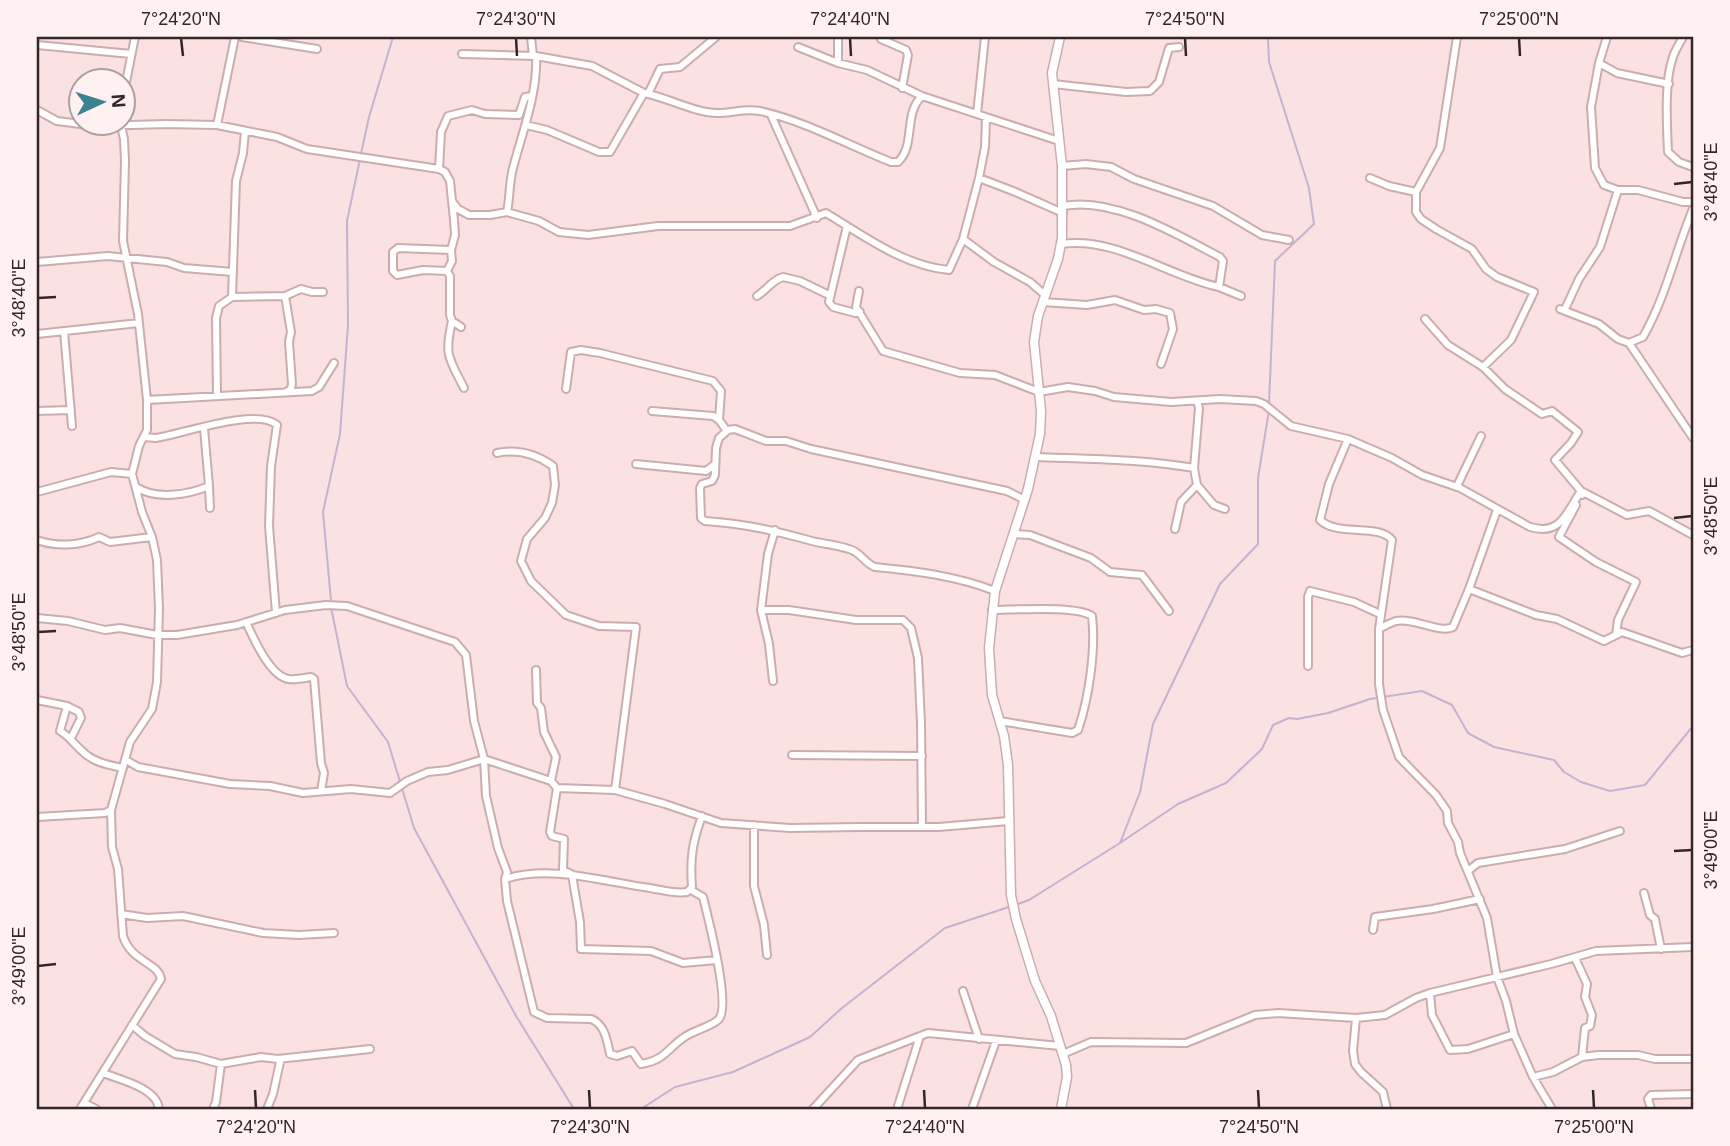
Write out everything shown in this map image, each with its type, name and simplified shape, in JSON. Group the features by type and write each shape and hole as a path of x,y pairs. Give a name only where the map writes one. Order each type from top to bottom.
{"street":[{"path":"129,66 135,37"},
{"path":"217,125 235,37"},
{"path":"242,37 317,49"},
{"path":"508,212 512,171 532,96 534,56 531,37"},
{"path":"526,125 547,130 604,153 614,148 660,69 680,67 716,37"},
{"path":"838,37 838,63"},
{"path":"977,114 985,37"},
{"path":"1060,37 1052,73 1062,166 1061,244 1038,316 1034,342 1041,423 1025,500 995,591 990,681 1008,765 1011,895 1035,981 1062,1050 1067,1077 1060,1109"},
{"path":"1457,37 1440,148 1416,192 1414,205 1421,219 1472,249 1486,269 1534,292 1511,340 1483,368"},
{"path":"1606,37 1591,107 1595,168 1604,185 1618,190 1638,190 1693,202"},
{"path":"1683,37 1672,58 1668,152 1679,162 1693,167"},
{"path":"881,39 906,51 908,55 902,88"},
{"path":"37,45 131,54"},
{"path":"798,47 838,63 867,70 922,96 1059,141"},
{"path":"1053,84 1126,92 1150,91 1159,82 1169,48 1179,47"},
{"path":"462,54 534,56 592,66 646,94 698,110 718,113 745,109 771,115 823,132 891,162 898,162 905,152 912,109 922,96"},
{"path":"1599,63 1617,73 1669,84"},
{"path":"439,169 441,132 448,116 472,110 485,114 519,115 525,97 532,96"},
{"path":"37,110 57,121 66,122"},
{"path":"771,115 817,218"},
{"path":"452,201 458,209 476,216 508,212 539,221 559,232 588,235 658,226 790,226 826,213 910,262 949,270 963,239 979,178 985,147 986,118"},
{"path":"136,124 217,125 277,137 307,149 439,169 445,172 450,181 455,235 451,250 452,261 447,271"},
{"path":"232,298 236,181 245,131"},
{"path":"96,1109 82,1106 161,979 161,974 126,946 118,869 112,847 111,810 132,738 144,725 152,709 157,682 159,588 152,537 132,474 139,446 147,430 147,400 139,323 126,259 123,228 126,195 123,136"},
{"path":"1062,166 1086,164 1111,167 1134,179 1213,206 1262,235 1289,240"},
{"path":"979,178 1063,209 1080,202 1144,219 1220,257 1223,261 1219,287"},
{"path":"1370,178 1389,186 1416,192"},
{"path":"1618,190 1600,247 1563,308 1599,324 1618,339 1629,343 1693,438"},
{"path":"1629,343 1643,337 1650,325 1693,209"},
{"path":"846,226 835,284 830,295 833,307 860,312"},
{"path":"963,239 994,262 1030,282 1044,298 1087,304 1115,300 1144,310 1156,309 1170,313 1173,329 1161,364"},
{"path":"1061,244 1080,241 1119,251 1192,281 1219,287 1241,296"},
{"path":"447,271 423,270 397,275 393,271 393,252 398,248 451,250"},
{"path":"37,262 119,256 126,259 167,262 184,268 233,272"},
{"path":"447,271 450,276 452,321 447,346 450,363 464,388"},
{"path":"757,296 771,283 783,277 800,281 830,295"},
{"path":"217,395 216,318 219,306 232,298 285,296 301,289 323,292"},
{"path":"859,290 855,305 883,351 960,373 995,375 1039,392 1068,387 1114,397 1171,402 1238,399 1256,401 1292,426 1348,439 1392,457 1422,475 1457,486 1511,519 1539,530 1557,526 1581,491 1555,460 1578,432 1558,414 1552,411 1542,414 1505,388 1483,368 1448,345 1425,319"},
{"path":"285,296 291,332 289,342 292,384 291,389 286,392"},
{"path":"452,321 461,327"},
{"path":"37,334 139,323"},
{"path":"64,331 72,426"},
{"path":"566,389 571,352 582,350 600,353 713,381 721,391 719,419"},
{"path":"147,400 316,389 334,363"},
{"path":"1198,401 1194,468 1197,483 1214,505 1226,509"},
{"path":"37,411 71,410"},
{"path":"652,411 712,416 719,419 727,431"},
{"path":"144,437 156,439 246,419 273,421 277,425 271,466 269,526 276,613"},
{"path":"204,428 210,508"},
{"path":"995,591 973,583 922,572 875,567 869,565 852,549 814,542 775,530 743,523 702,520 700,488 714,478 719,438 727,431 735,429 766,441 786,441 811,449 1007,491 1025,500"},
{"path":"1457,486 1481,436"},
{"path":"1348,439 1329,484 1320,520 1324,524 1383,533 1390,537 1393,546 1379,629 1382,709 1399,757 1429,787 1447,811 1448,823 1487,918 1497,977 1514,1034 1533,1077 1552,1109"},
{"path":"497,453 512,450 541,458 553,466 555,485 552,503 545,518 527,539 522,561 531,581 566,615 599,626 636,627 615,790"},
{"path":"1036,457 1112,458 1194,468"},
{"path":"636,464 706,471 714,465"},
{"path":"37,492 111,472 132,474"},
{"path":"1197,483 1206,485"},
{"path":"1175,529 1180,503 1197,483"},
{"path":"136,487 153,494 177,494 209,486"},
{"path":"1616,635 1618,620 1636,582 1596,562 1559,537 1583,492 1627,515 1649,511 1693,535"},
{"path":"1379,629 1397,620 1449,629 1459,616 1497,510"},
{"path":"773,681 769,644 761,610 768,554 775,530"},
{"path":"1014,534 1030,535 1091,558 1110,572 1142,575 1169,611"},
{"path":"37,540 55,544 88,543 99,537 110,542 152,537"},
{"path":"1469,589 1536,615 1557,619 1604,641 1625,633 1682,653 1693,649"},
{"path":"1308,666 1307,606 1310,591 1354,602 1380,614"},
{"path":"37,618 68,621 105,631 120,628 157,635 177,635 246,622 276,613 336,605 371,614 459,645 466,654 474,721 484,759 486,796 498,848 507,872 507,901 534,1012 547,1018 591,1018 597,1021 607,1040 610,1054 617,1056 632,1051 639,1063 655,1062 682,1038 717,1021 723,1008 717,960 703,897 691,890"},
{"path":"761,610 789,610 856,620 903,620 911,628 918,658 922,827"},
{"path":"992,610 1073,610 1089,613 1093,624 1090,672 1078,730 1072,733 1000,721"},
{"path":"246,622 259,652 281,677 314,679 324,773 321,791"},
{"path":"536,670 537,703 541,708 544,732 556,757 551,781"},
{"path":"37,700 67,706 80,714 71,738"},
{"path":"67,706 59,729 89,757 123,768"},
{"path":"792,755 922,756"},
{"path":"126,760 138,767 230,784 270,786 303,793 351,789 390,793 407,781 428,772 448,770 484,759 551,781 557,788 615,790 721,823 790,828 922,827 1008,821"},
{"path":"557,788 550,832 552,836 564,839 564,870 572,875 580,922 581,949 651,951 683,963 717,960"},
{"path":"37,817 104,813 111,810"},
{"path":"691,890 691,851 702,816"},
{"path":"754,825 754,887 764,925 766,955"},
{"path":"1468,871 1478,863 1564,849 1620,831"},
{"path":"505,879 533,873 572,875 683,893 691,890"},
{"path":"1644,893 1650,915 1655,919 1661,949"},
{"path":"1373,930 1375,917 1480,900"},
{"path":"121,914 147,918 184,916 263,933 334,933"},
{"path":"813,1109 859,1060 920,1036 937,1033 1062,1050 1091,1042 1186,1043 1255,1015 1278,1013 1356,1018 1385,1016 1430,993 1596,951 1693,947"},
{"path":"1575,958 1587,984 1585,996 1592,1015 1590,1026 1585,1028 1582,1058"},
{"path":"963,991 979,1039"},
{"path":"1430,993 1432,1015 1450,1050 1468,1049 1514,1034"},
{"path":"1356,1018 1355,1064 1383,1092 1387,1109"},
{"path":"132,1025 169,1052 221,1064 261,1057 278,1059 369,1049"},
{"path":"898,1106 920,1036"},
{"path":"972,1109 996,1041"},
{"path":"1533,1077 1553,1072 1582,1058 1598,1055 1693,1059"},
{"path":"267,1109 273,1094 280,1062 278,1059"},
{"path":"213,1109 221,1064"},
{"path":"103,1073 150,1093 159,1109"},
{"path":"1651,1109 1648,1099 1651,1095 1693,1094"}],"waterway":[{"path":"361,154 393,37"},
{"path":"1268,37 1269,62 1309,188 1314,224 1275,261 1269,404"},
{"path":"331,601 323,512 340,434 348,325 347,221 360,159"},
{"path":"1018,904 1029,900 1120,843 1140,792 1153,724 1220,584 1258,544 1258,478 1269,410"},
{"path":"331,607 347,686 388,742 414,828 516,1016 574,1109"},
{"path":"1120,843 1178,804 1226,783 1262,749 1273,725 1289,718 1328,713 1370,699 1422,691 1452,705 1468,733 1494,747 1554,760 1564,772 1581,782 1610,791 1645,785 1693,726"},
{"path":"641,1109 675,1087 733,1072 810,1037 842,1008 945,928 1009,907"}]}
